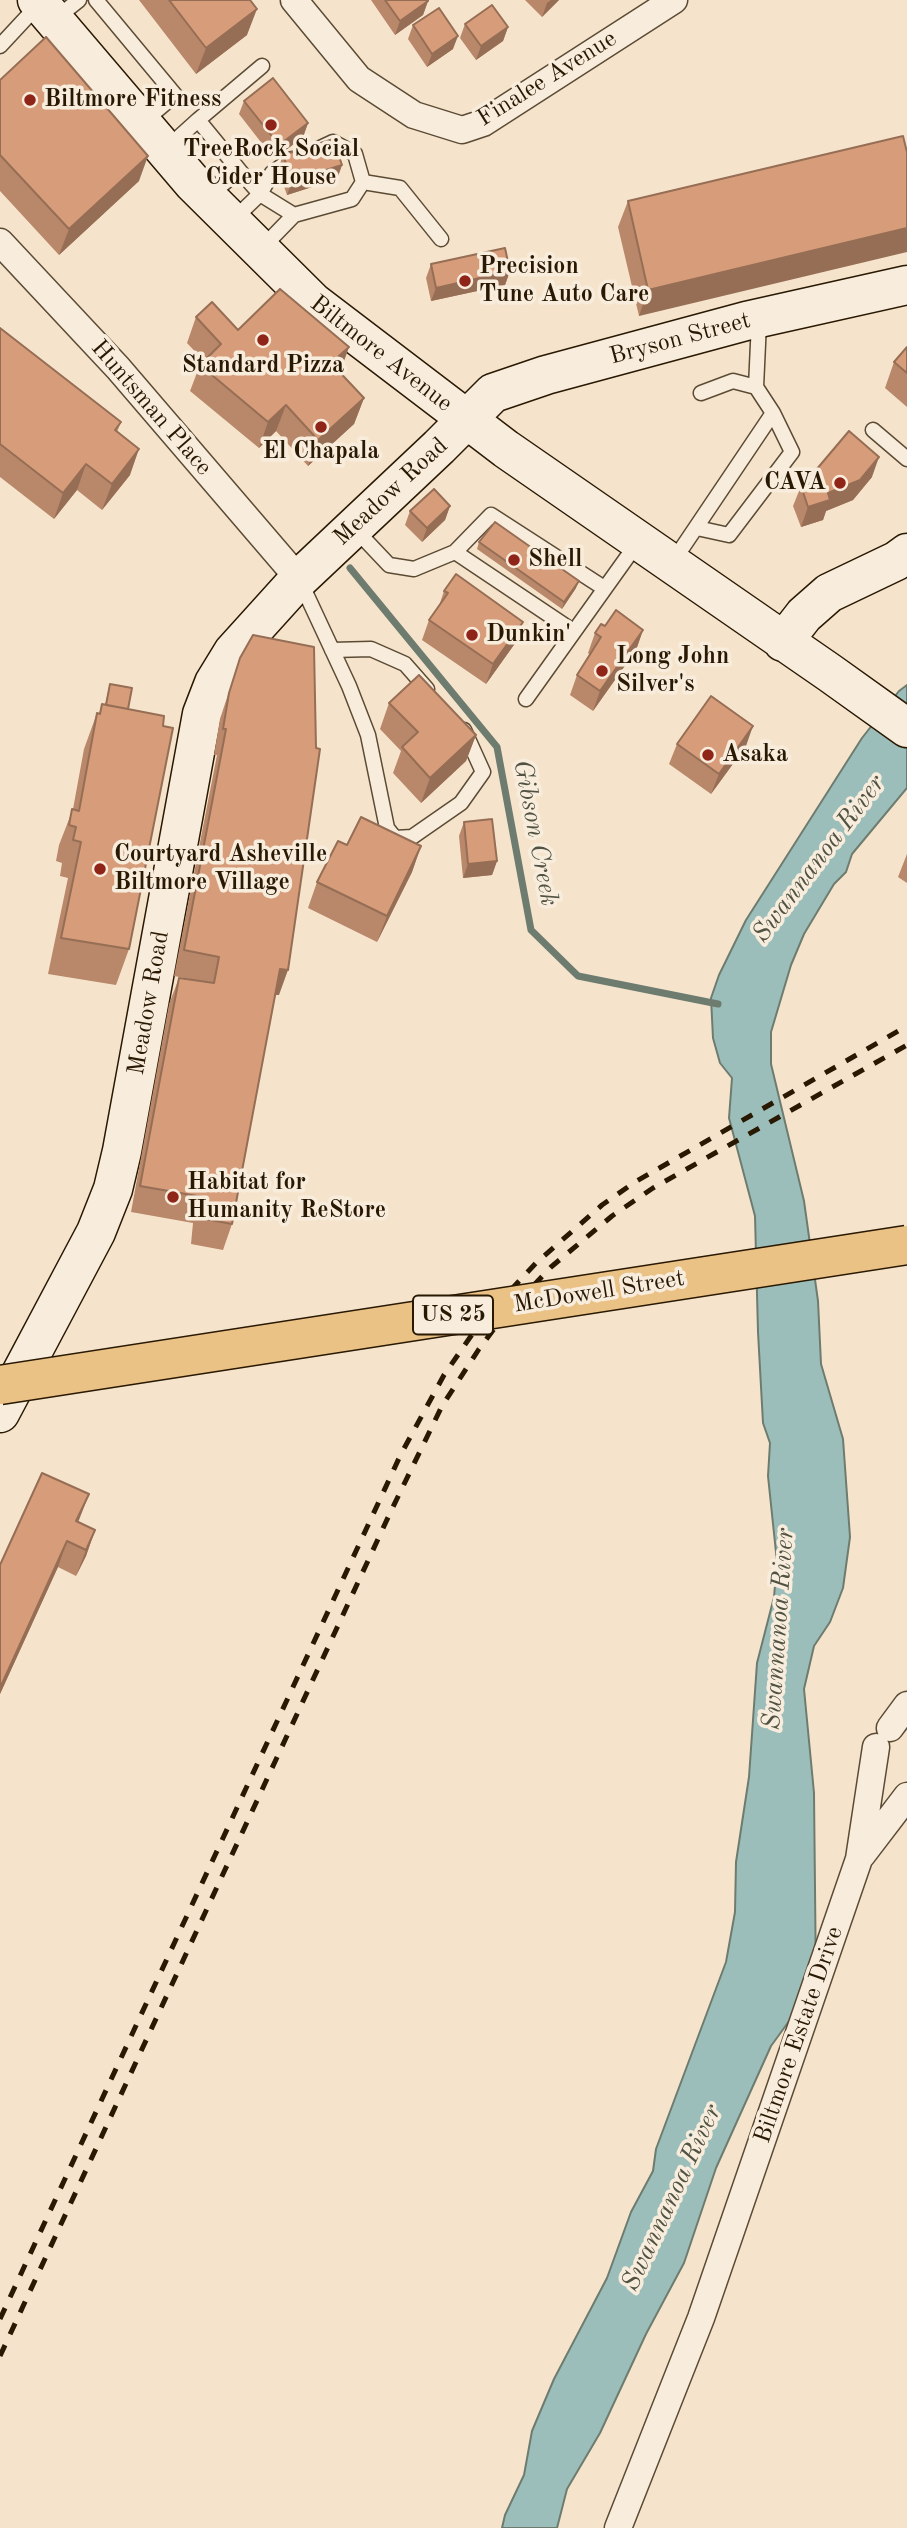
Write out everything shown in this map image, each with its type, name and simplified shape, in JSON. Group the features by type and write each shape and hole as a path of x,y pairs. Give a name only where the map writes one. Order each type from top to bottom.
{"main road":[{"name":"Biltmore Avenue","path":"52,6 152,137 259,251 316,304 466,420 907,728"},
{"name":"Bryson Street","path":"466,420 493,393 546,375 759,318 907,285"},
{"name":"Meadow Road","path":"0,1413 91,1242 113,1189 202,714 214,682 233,652 259,620 466,420"},
{"path":"783,642 804,615 829,593 907,553"},
{"name":"McDowell Street","path":"0,1385 907,1245"}],"street":[{"name":"Finalee Avenue","path":"294,0 359,79 414,115 462,130 483,123 674,0"},
{"name":"Huntsman Place","path":"0,242 118,368 299,579"},
{"name":"Biltmore Estate Drive","path":"618,2528 701,2318 859,1859 883,1737 907,1706"},
{"path":"859,1859 907,1796"}],"lane":[{"path":"96,0 175,95 152,137"},
{"path":"0,46 52,6"},
{"path":"152,137 198,120 262,66"},
{"path":"198,120 260,194 294,215"},
{"path":"219,210 260,194 272,173 291,159 333,142 355,154 363,182 352,199 294,215 259,251"},
{"path":"219,210 239,170"},
{"path":"363,182 400,188 441,239"},
{"path":"697,528 729,535 792,452 773,413 756,387 759,318"},
{"path":"701,393 733,381 756,387"},
{"path":"671,564 773,413"},
{"path":"873,430 907,459"},
{"path":"354,527 389,565 414,569 455,552 491,515 604,588"},
{"path":"526,699 638,541"},
{"path":"455,552 573,631"},
{"path":"299,579 368,735 387,828 395,838 412,837 461,803 483,772 467,734 405,664 371,649 332,650"}],"water":[{"name":"Swannanoa River","path":"907,685 907,788 852,854 846,872 834,884 804,934 791,965 771,1032 771,1064 804,1201 818,1301 821,1364 843,1439 850,1537 843,1588 830,1622 814,1646 804,1689 814,1793 816,1984 771,2046 716,2168 684,2263 646,2334 600,2433 567,2489 557,2528 502,2528 505,2515 524,2475 532,2431 554,2379 607,2278 631,2212 653,2171 656,2149 726,1962 735,1912 736,1862 749,1777 757,1663 774,1597 777,1562 768,1476 770,1443 763,1423 755,1216 729,1118 732,1078 720,1063 713,1038 711,998 719,975 746,920 862,738 899,691"}],"building":[{"path":"169,0 250,0 257,9 206,48"},
{"path":"385,0 428,0 428,1 400,21"},
{"path":"492,5 508,27 481,46 465,24"},
{"path":"439,8 458,36 432,54 413,25"},
{"path":"46,37 148,156 69,229 0,155 0,80"},
{"path":"273,78 308,123 279,145 244,101"},
{"path":"903,136 907,152 907,228 648,290 628,201"},
{"path":"333,139 342,165 292,181 283,155"},
{"path":"505,248 510,271 436,288 431,264"},
{"path":"280,289 349,347 331,363 364,398 318,440 286,405 268,422 200,365 221,344 196,317 212,302 238,330"},
{"path":"0,328 121,422 115,430 139,449 112,484 86,464 63,493 0,444"},
{"path":"907,347 907,373 894,362"},
{"path":"849,431 879,457 860,480 828,493 830,500 808,507 801,486 823,479 816,470"},
{"path":"434,489 450,506 427,528 410,511"},
{"path":"495,522 579,581 564,602 479,542"},
{"path":"456,574 523,622 493,664 429,620 448,593 444,591"},
{"name":"Long John Silver's","path":"616,610 643,630 600,691 577,675 601,637 595,633 601,624 605,626"},
{"path":"253,635 314,647 316,748 320,749 288,970 280,969 232,1224 200,1218 203,1197 140,1186 179,978 214,983 219,957 184,950 226,729 223,729 229,693 240,658"},
{"path":"419,675 476,735 430,778 402,747 418,732 389,703"},
{"path":"110,684 132,688 128,709 106,705"},
{"path":"711,696 753,726 719,774 677,744"},
{"name":"Courtyard Asheville Biltmore Village","path":"102,704 164,716 163,726 173,728 129,949 61,938 81,842 73,840 76,827 69,825 72,809 79,811 97,713 100,714"},
{"path":"361,817 421,846 387,916 317,882 338,841 347,845"},
{"path":"492,819 497,861 468,864 464,822"},
{"path":"42,1473 89,1494 76,1521 95,1530 86,1550 67,1541 0,1688 0,1565"}],"waterway":[{"name":"Gibson Creek","path":"350,568 497,747 531,930 578,976 718,1004"}],"railway":[{"path":"0,2319 401,1454 444,1375 480,1323 536,1263 602,1205 635,1182 907,1026"},
{"path":"0,2356 391,1511 442,1406 479,1349 500,1321 551,1267 612,1216 653,1188 907,1045"}],"place":[{"name":"Biltmore Fitness","path":"30,100"},
{"name":"TreeRock Social Cider House","path":"271,125"},
{"name":"Precision Tune Auto Care","path":"465,281"},
{"name":"Standard Pizza","path":"263,340"},
{"name":"El Chapala","path":"321,427"},
{"name":"CAVA","path":"840,483"},
{"name":"Shell","path":"514,560"},
{"name":"Dunkin'","path":"472,635"},
{"name":"Long John Silver's","path":"602,671"},
{"name":"Asaka","path":"708,755"},
{"name":"Courtyard Asheville Biltmore Village","path":"100,869"},
{"name":"Habitat for Humanity ReStore","path":"173,1197"}]}
